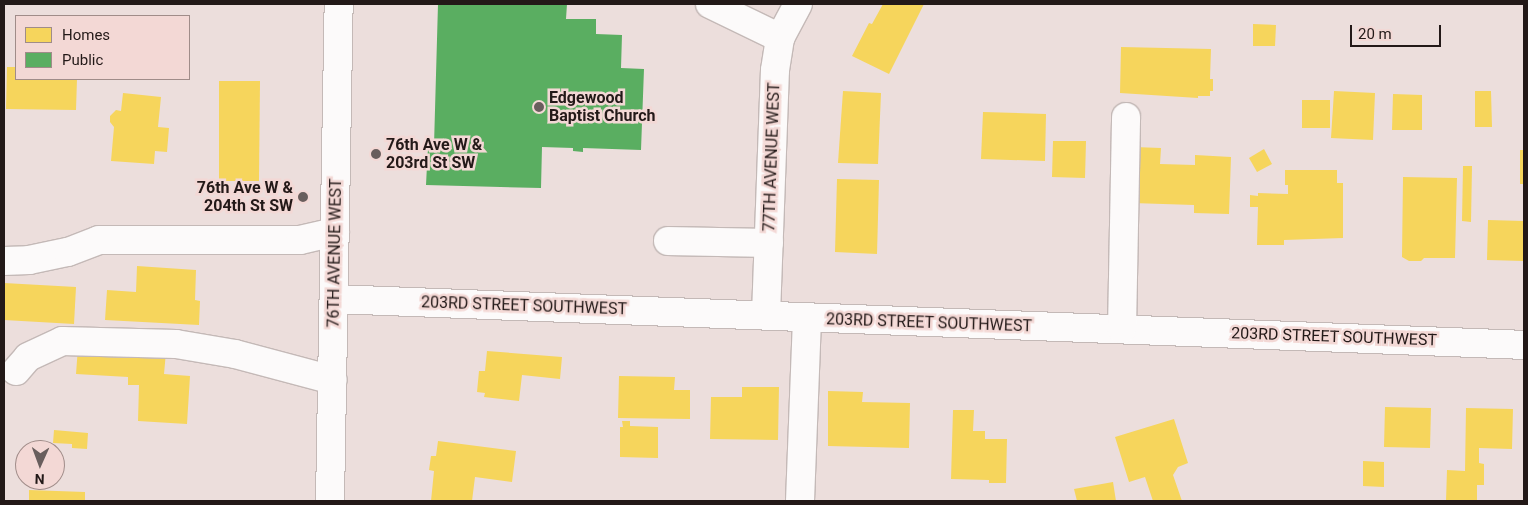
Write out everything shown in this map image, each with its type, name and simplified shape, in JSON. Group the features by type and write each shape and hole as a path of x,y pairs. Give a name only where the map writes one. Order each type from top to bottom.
{"street":[{"name":"76TH AVENUE WEST","path":"330,501 338,4"},
{"path":"710,4 780,38"},
{"name":"77TH AVENUE WEST","path":"766,315 775,70 780,38 798,4"},
{"path":"1122,329 1126,117"},
{"path":"4,261 29,260 68,252 99,240 300,240 335,232"},
{"path":"668,241 769,243"},
{"name":"203RD STREET SOUTHWEST","path":"334,299 766,315 807,319 1524,345"},
{"path":"800,501 807,319"},
{"path":"16,371 28,357 62,341 176,344 235,354 333,380"}],"building: Homes":[{"path":"883,4 924,4 889,74 852,56 869,23 872,24"},
{"path":"1253,24 1276,25 1275,46 1253,46"},
{"path":"1121,47 1211,49 1210,79 1213,79 1213,91 1210,91 1210,96 1198,96 1198,98 1120,93"},
{"path":"7,67 15,67 15,80 77,80 76,110 6,109"},
{"path":"219,81 260,81 259,181 219,181"},
{"path":"843,91 881,93 878,164 838,163"},
{"path":"1334,91 1375,93 1373,140 1331,138"},
{"path":"1475,91 1491,91 1492,127 1475,127"},
{"path":"123,93 161,97 158,127 169,128 167,152 155,151 154,164 111,161 114,127 110,122 110,116 116,110 121,111"},
{"path":"1393,94 1422,95 1422,130 1392,130"},
{"path":"1302,100 1330,100 1330,128 1302,128"},
{"path":"983,112 1046,114 1045,161 981,159"},
{"path":"1053,141 1086,141 1085,178 1052,177"},
{"path":"1134,147 1161,148 1160,164 1195,165 1195,155 1231,157 1229,214 1194,213 1194,205 1132,203"},
{"path":"1264,149 1272,164 1257,172 1249,158"},
{"path":"1520,150 1524,150 1524,184 1520,184"},
{"path":"1463,166 1472,166 1471,222 1462,221"},
{"path":"1285,170 1337,170 1337,183 1343,183 1343,238 1284,240 1284,245 1257,245 1258,207 1250,207 1250,195 1258,196 1258,193 1288,194 1288,185 1285,185"},
{"path":"1403,177 1457,178 1455,258 1424,258 1421,261 1409,261 1402,257"},
{"path":"837,179 879,180 877,254 835,252"},
{"path":"1488,220 1524,221 1524,261 1487,260"},
{"path":"137,266 196,270 195,300 200,301 199,325 105,320 107,290 136,292"},
{"path":"4,283 76,287 74,324 4,320"},
{"path":"78,347 166,352 164,374 190,376 187,424 138,421 139,385 128,385 128,377 76,374"},
{"path":"487,351 562,357 560,379 522,375 519,401 484,397 485,393 477,392 479,371 485,371"},
{"path":"619,376 675,377 674,390 690,390 690,419 618,418"},
{"path":"742,387 779,387 778,440 710,439 711,397 742,397"},
{"path":"828,391 863,392 862,402 910,403 909,448 828,446"},
{"path":"1385,407 1431,408 1430,448 1384,447"},
{"path":"1466,408 1513,409 1512,449 1479,448 1479,463 1484,464 1484,485 1477,485 1477,501 1446,501 1447,470 1465,471"},
{"path":"953,410 974,410 973,431 985,431 985,439 1007,439 1006,483 989,483 989,480 951,479"},
{"path":"1174,419 1188,463 1178,467 1173,475 1182,501 1153,501 1145,477 1129,482 1115,437"},
{"path":"622,421 630,421 630,426 658,427 658,458 620,457 620,427 623,427"},
{"path":"54,430 88,433 87,449 72,448 72,444 65,444 65,440 53,440"},
{"path":"438,441 516,451 512,482 475,477 472,501 431,501 434,471 429,470 431,456 436,456"},
{"path":"1363,461 1384,462 1384,487 1363,486"},
{"path":"1113,482 1116,501 1077,501 1074,489"},
{"path":"29,490 85,492 85,501 29,501"}],"building: Public":[{"name":"Edgewood Baptist Church","path":"438,4 567,4 566,19 596,19 596,34 622,35 621,68 644,69 641,150 583,148 583,152 573,151 573,148 542,147 541,188 426,185 428,145 434,145"}],"place":[{"name":"Edgewood Baptist Church","path":"539,107"},
{"name":"76th Ave W & 203rd St SW","path":"376,154"},
{"name":"76th Ave W & 204th St SW","path":"303,197"}]}
